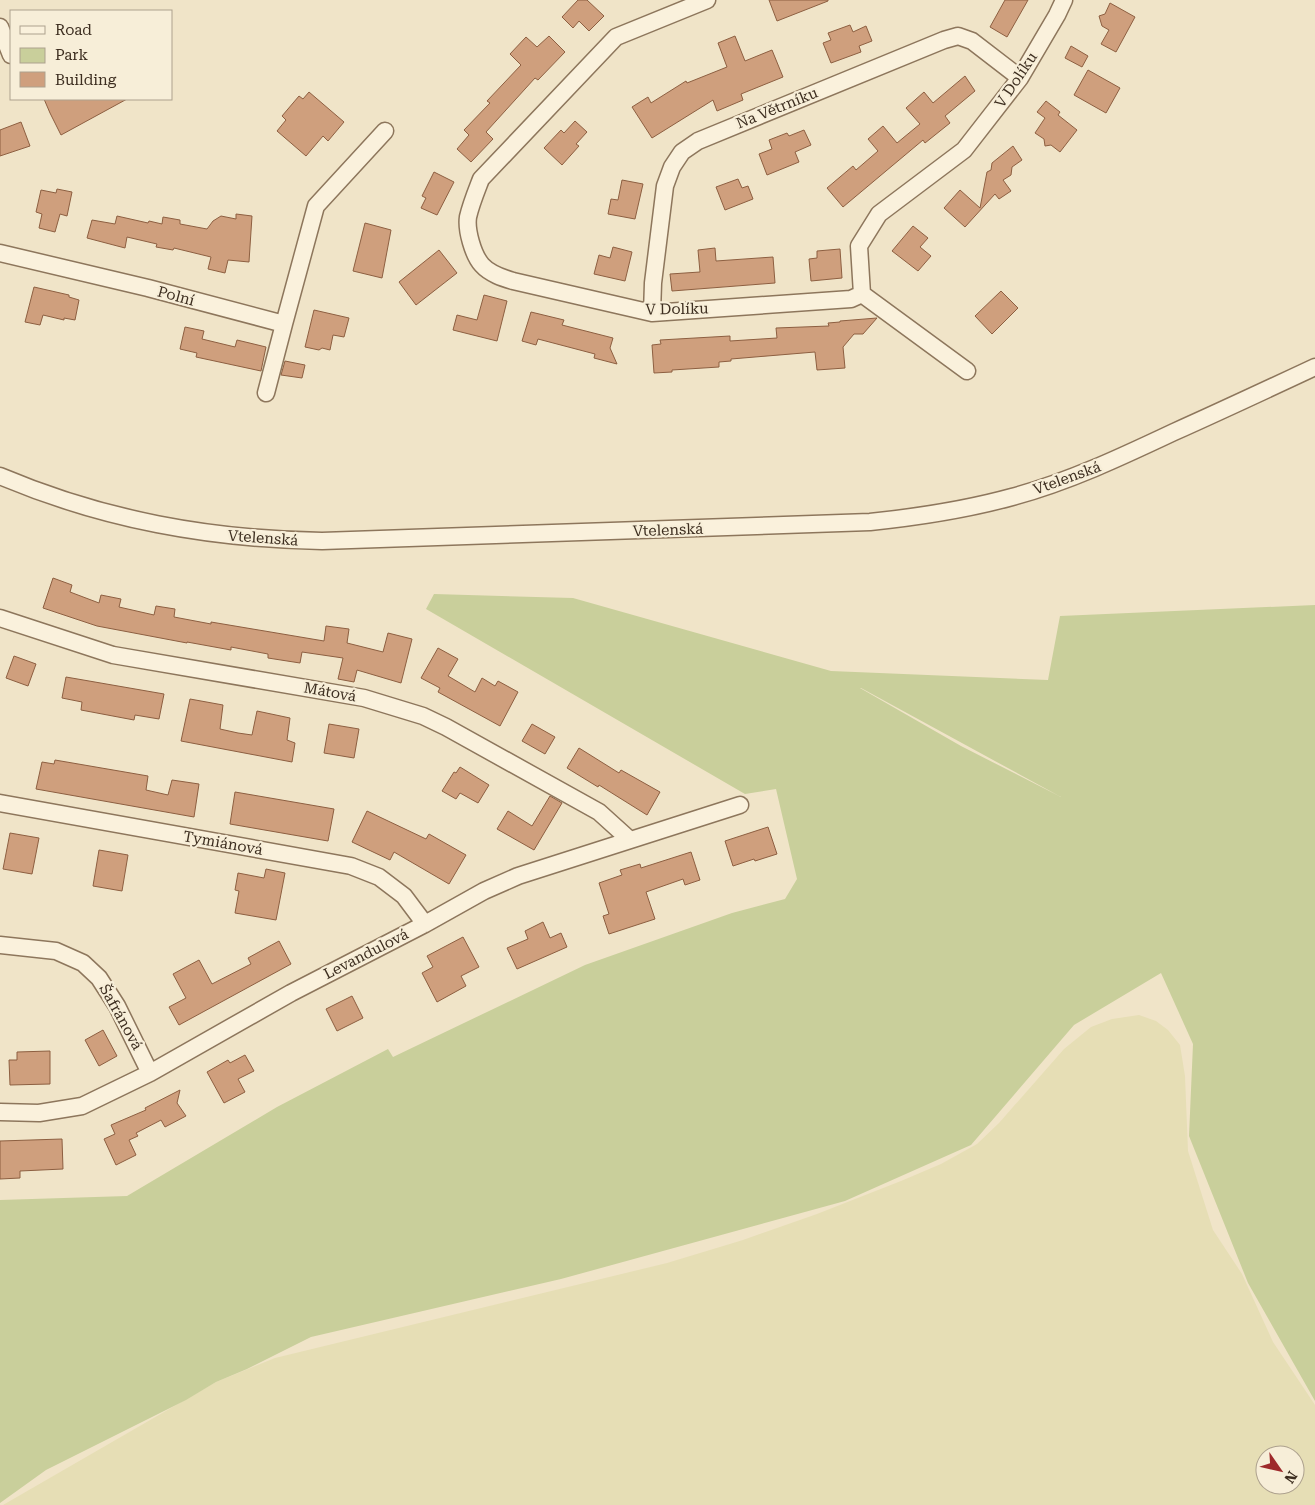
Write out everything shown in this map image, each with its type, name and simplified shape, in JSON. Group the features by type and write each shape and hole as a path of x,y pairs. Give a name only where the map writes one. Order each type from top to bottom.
{"street":[{"name":"V Dolíku","path":"707,0 616,37 481,179 468,218 468,231 482,265 498,276 514,281 652,313 851,299 862,294 860,246 878,214 964,150 1020,78 1064,0"},
{"path":"0,27 10,52"},
{"name":"Na Větrníku","path":"652,313 653,283 665,186 672,167 682,152 698,141 944,40 958,36 972,41 1020,78"},
{"path":"266,393 316,206 386,131"},
{"name":"Polní","path":"0,253 148,288 284,324"},
{"path":"862,294 968,371"},
{"name":"Vtelenská","path":"0,476 66,502 145,523 211,534 288,541 322,542 870,522 922,516 972,507 1054,484 1315,368"},
{"name":"Mátová","path":"0,618 113,655 364,698 423,716 599,812 630,840"},
{"name":"Tymiánová","path":"0,803 351,866 378,877 404,896 425,924"},
{"name":"Levandulová","path":"0,1112 39,1113 82,1106 150,1073 291,993 425,924 484,891 518,876 740,805"},
{"name":"Šafránová","path":"0,945 56,951 83,963 99,978 117,1006 150,1073"}],"shaded area":[{"path":"1139,1015 1156,1021 1168,1030 1180,1045 1185,1076 1188,1151 1213,1230 1242,1274 1273,1342 1315,1405 1315,1505 3,1505 216,1382 275,1358 667,1263 743,1240 817,1214 941,1164 977,1144 999,1123 1064,1049 1091,1027 1112,1019"}],"green space":[{"path":"434,594 573,598 831,671 1048,680 1060,616 1315,605 1315,1401 1248,1283 1189,1136 1193,1044 1161,973 1074,1025 971,1145 845,1201 561,1279 311,1337 247,1369 216,1382 186,1400 46,1470 0,1503 0,1200 127,1196 277,1107 388,1049 393,1057 585,965 732,913 785,899 797,879 776,789 745,794 426,609","holes":["861,688 1061,797 961,746"]}],"building":[{"path":"578,0 587,0 604,16 589,31 579,21 573,28 562,17"},
{"path":"769,0 828,0 828,1 777,21"},
{"path":"1005,0 1028,0 1007,37 990,27"},
{"path":"1110,3 1135,17 1116,52 1101,44 1109,30 1102,26 1099,16 1105,14"},
{"path":"850,25 853,32 866,26 872,41 859,46 861,52 831,63 823,43 831,40 828,33"},
{"path":"549,36 565,52 538,80 535,78 486,132 493,139 471,162 457,149 469,135 464,130 490,103 487,101 521,65 510,54 526,37 537,47"},
{"path":"735,36 745,61 772,50 783,77 741,94 743,100 717,111 713,100 652,138 632,107 648,97 651,103 686,81 687,83 727,67 718,43"},
{"path":"1071,46 1088,56 1082,67 1065,58"},
{"path":"1088,70 1120,88 1106,113 1074,95"},
{"path":"965,76 975,91 945,116 950,123 925,143 923,140 843,207 827,188 853,166 856,170 878,151 868,139 883,126 897,143 920,124 906,108 924,92 933,103"},
{"path":"309,92 344,122 328,141 323,136 306,156 277,131 286,120 282,116 299,96 303,99"},
{"path":"44,100 125,100 61,135"},
{"path":"1046,101 1060,112 1058,115 1077,130 1060,152 1051,145 1045,146 1044,139 1035,133 1045,118 1037,112"},
{"path":"575,121 587,132 576,144 579,146 562,165 544,148 561,130 564,133"},
{"path":"21,122 30,146 0,156 0,130"},
{"path":"804,130 811,145 795,152 799,162 767,175 759,154 772,149 769,140 787,133 789,136"},
{"path":"1013,146 1022,160 1012,167 1011,175 1003,180 1011,191 999,199 995,194 965,227 944,208 960,190 980,208 987,172 991,170 992,163"},
{"path":"434,172 454,182 437,215 421,208 426,198 422,196"},
{"path":"738,179 742,188 748,186 753,199 725,210 716,187"},
{"path":"622,180 643,184 635,219 608,214 611,199 618,200"},
{"path":"57,189 72,192 67,216 60,214 55,232 39,228 42,214 36,212 41,190 56,193"},
{"path":"236,214 252,216 249,262 228,260 225,273 208,269 211,257 174,248 173,250 156,247 157,244 127,237 125,248 87,238 92,220 115,224 117,216 162,224 163,217 180,220 180,224 207,229 213,221 221,216 236,219"},
{"path":"365,223 391,230 382,278 353,271"},
{"path":"913,226 928,238 920,247 931,256 918,271 892,251"},
{"path":"613,247 632,252 625,281 594,274 599,255 610,258"},
{"path":"715,248 716,261 773,257 775,283 672,291 670,274 700,272 698,250"},
{"path":"840,249 842,278 811,281 809,259 817,258 817,251"},
{"path":"439,250 457,273 416,305 399,282"},
{"path":"34,287 69,295 69,297 79,300 75,320 64,318 64,320 43,315 40,325 25,322"},
{"path":"1001,291 1018,308 992,334 975,316"},
{"path":"484,295 507,301 497,341 453,330 457,315 477,320"},
{"path":"314,310 349,318 344,337 333,335 330,350 305,347"},
{"path":"531,312 564,320 562,325 613,338 610,348 617,364 594,358 595,354 538,339 536,345 522,341"},
{"path":"877,318 863,334 854,334 843,347 845,368 817,370 815,352 731,359 731,361 719,362 719,367 654,373 652,345 661,344 660,340 730,336 730,341 777,338 776,328 829,326 828,323"},
{"path":"185,327 204,331 202,339 235,347 237,340 266,347 261,371 196,357 197,353 180,349"},
{"path":"285,361 305,365 302,378 281,375"},
{"path":"53,578 72,585 70,592 99,603 101,595 121,599 119,607 154,615 156,606 175,609 174,617 324,641 326,626 349,629 347,643 383,652 388,633 412,639 401,683 357,670 354,682 338,679 343,658 302,652 300,663 268,658 268,654 231,647 231,650 97,626 43,608"},
{"path":"438,648 458,659 448,676 475,692 482,678 495,686 498,681 518,692 500,726 438,692 440,688 421,678"},
{"path":"14,656 36,664 28,686 6,678"},
{"path":"66,677 164,694 159,719 135,715 134,720 81,710 82,702 62,698"},
{"path":"190,699 223,705 220,729 238,733 252,735 257,711 290,718 287,740 295,743 292,762 181,741"},
{"path":"329,724 359,729 354,758 324,753"},
{"path":"532,724 555,737 545,754 522,741"},
{"path":"579,748 619,773 621,770 660,792 647,815 599,785 598,787 567,768"},
{"path":"55,760 148,776 146,790 168,795 172,780 199,784 194,817 36,789 42,762 54,764"},
{"path":"460,767 489,785 478,803 460,793 456,799 442,791 454,772 456,773"},
{"path":"235,792 334,809 328,841 230,824"},
{"path":"550,796 562,803 534,850 497,829 508,811 532,826"},
{"path":"367,811 426,839 429,834 466,855 449,884 394,852 390,860 352,842"},
{"path":"768,827 777,854 733,866 725,841"},
{"path":"10,833 39,838 32,874 3,869"},
{"path":"99,850 128,855 122,891 93,886"},
{"path":"691,852 700,880 685,885 683,879 646,892 655,919 609,934 603,916 609,914 599,883 622,875 620,870 640,864 641,868"},
{"path":"266,869 285,873 276,920 235,913 239,891 235,890 238,873 264,878"},
{"path":"543,922 550,938 561,933 567,947 517,969 507,948 528,939 525,931"},
{"path":"463,937 479,967 461,976 466,986 437,1002 422,973 433,967 427,956"},
{"path":"279,941 291,964 179,1025 169,1007 186,998 173,974 199,960 212,984 251,964 248,958"},
{"path":"352,996 363,1018 337,1031 326,1009"},
{"path":"103,1030 117,1056 99,1066 85,1040"},
{"path":"50,1051 50,1084 10,1085 9,1060 17,1060 17,1052"},
{"path":"245,1055 254,1071 238,1079 245,1092 224,1103 207,1072 228,1060 230,1063"},
{"path":"180,1090 177,1103 186,1116 165,1127 161,1120 136,1133 138,1136 129,1140 136,1155 116,1165 104,1139 115,1134 111,1125 146,1110 145,1108"},
{"path":"62,1139 63,1169 20,1171 20,1178 0,1179 0,1141"}]}
